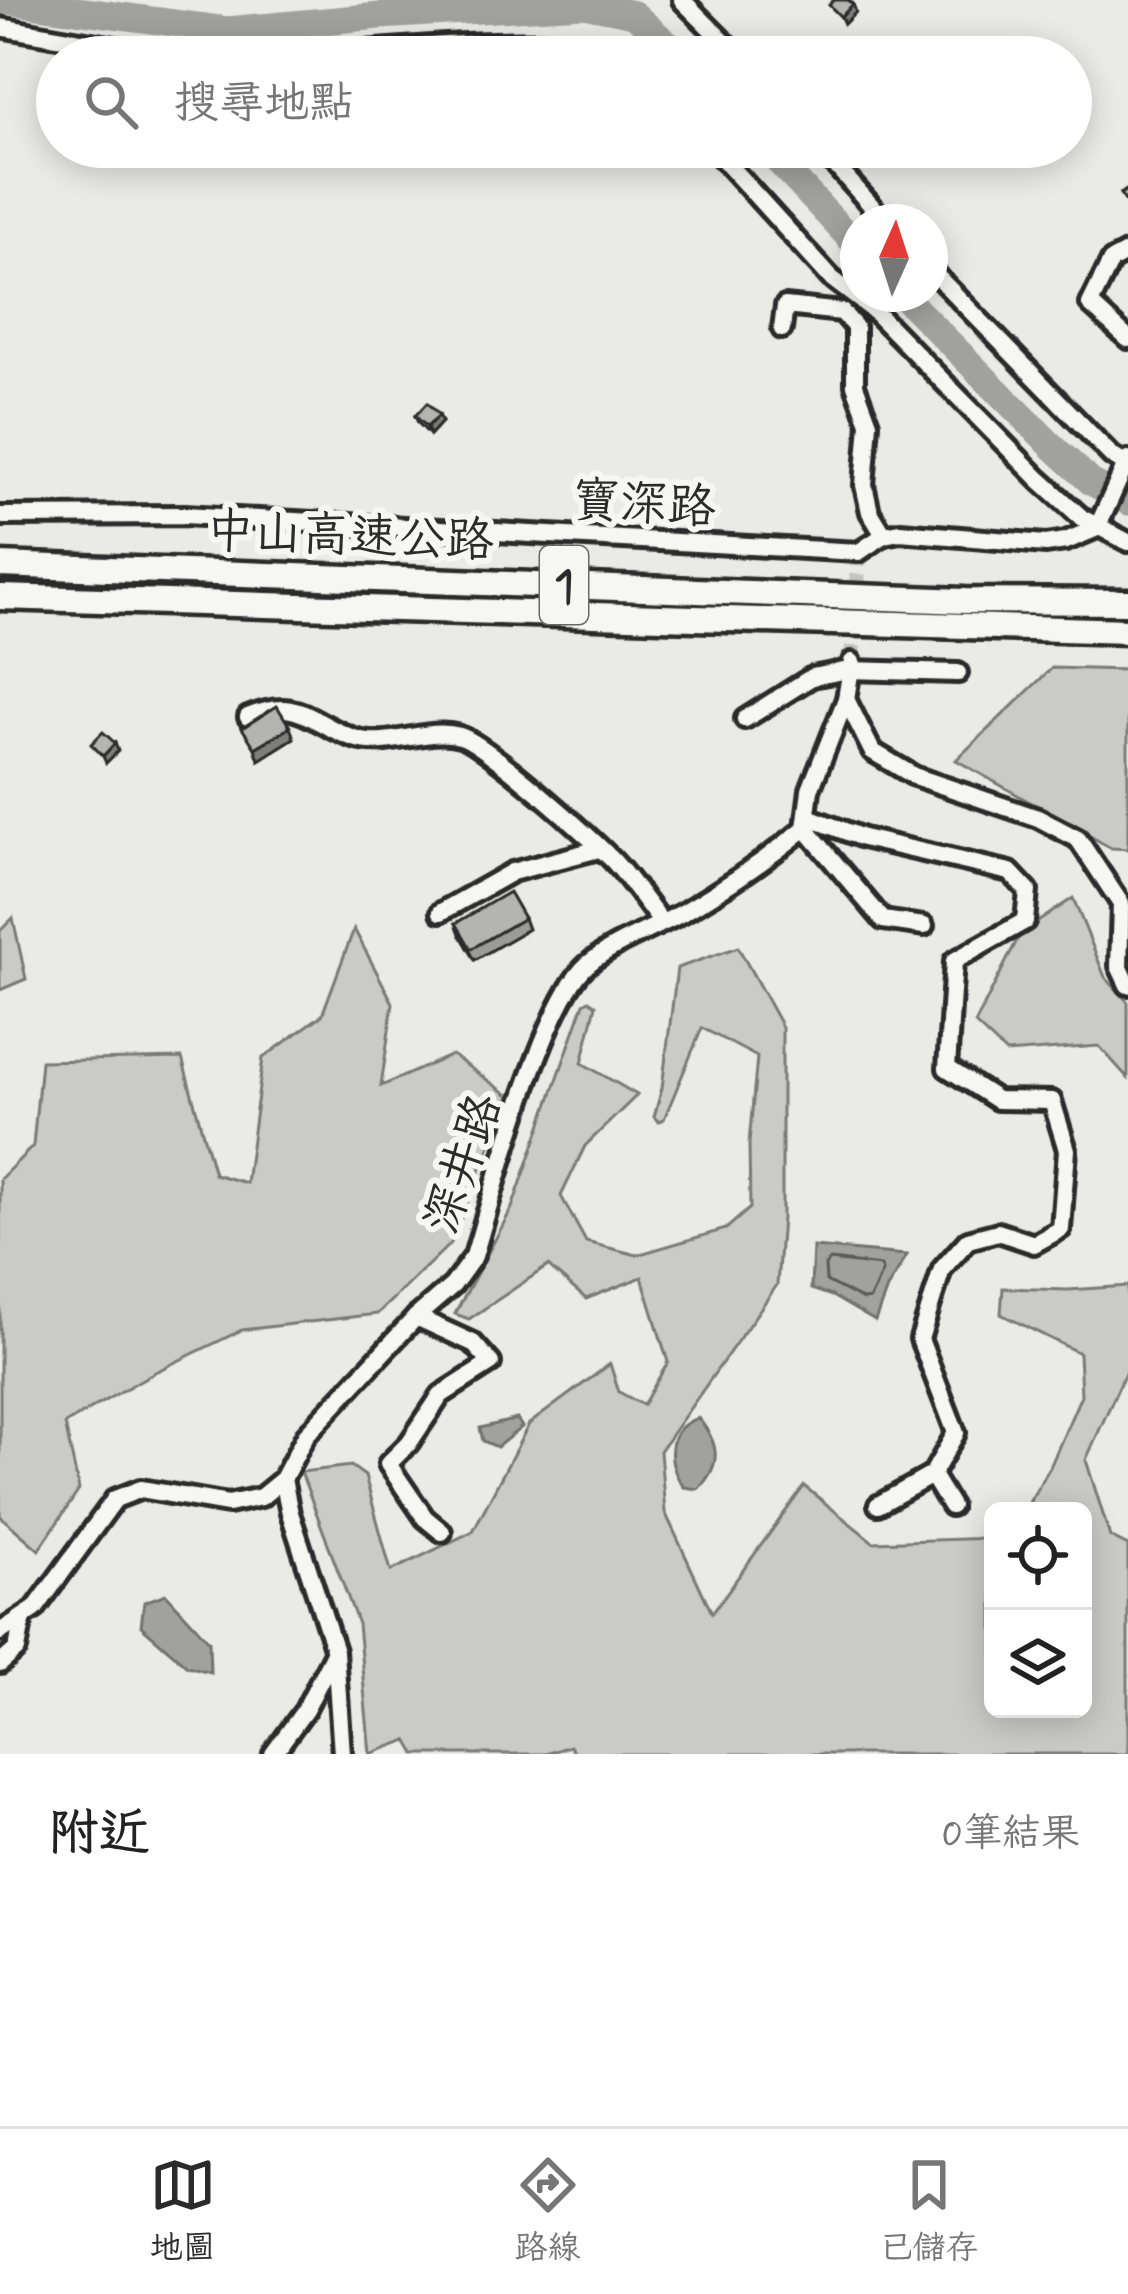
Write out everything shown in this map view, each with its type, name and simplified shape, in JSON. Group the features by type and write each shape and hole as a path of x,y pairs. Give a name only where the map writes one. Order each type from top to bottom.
{"highway":[{"name":"中山高速公路","path":"0,566 965,601 1128,602"},
{"name":"中山高速公路","path":"0,597 1128,631"}],"street":[{"path":"682,0 718,36"},
{"path":"0,27 52,36"},
{"path":"731,168 831,278 873,310 1039,479 1096,528 1128,542"},
{"path":"838,168 870,204"},
{"path":"1128,252 1112,261 1090,304 1128,339"},
{"path":"782,329 784,306 842,312 855,327 855,385 869,423 864,485 870,512 884,535 900,532 1046,544 1096,528 1126,465 948,287"},
{"name":"寶深路","path":"0,516 184,514 859,552 884,535"},
{"path":"850,666 846,698 810,790 807,822 884,920 924,926"},
{"path":"745,718 812,677 850,666 958,673"},
{"path":"846,698 872,752 914,776 1038,818 1078,839 1121,904 1119,966 1128,985"},
{"path":"248,718 271,708 303,710 352,738 388,742 436,733 470,739 615,863 662,923"},
{"path":"807,822 1010,872 1028,892 1025,921 954,961 947,1068 997,1100 1052,1101 1067,1150 1061,1229 1034,1244 998,1232 968,1240 942,1269 920,1339 956,1433 932,1474 878,1505"},
{"name":"深井路","path":"283,1479 306,1435 416,1317 453,1285 474,1256 547,1035 568,989 588,965 776,853 807,822"},
{"path":"440,911 512,872 599,849"},
{"path":"416,1317 473,1343 491,1364 441,1395 409,1443 388,1464 424,1518 442,1532"},
{"path":"932,1474 951,1506"},
{"path":"0,1632 35,1609 115,1499 141,1489 228,1504 261,1497 283,1479 335,1651 342,1754"},
{"path":"0,1664 17,1649 23,1617"},
{"path":"273,1754 305,1710 335,1651"}],"shaded area":[{"path":"1052,668 1128,670 1128,849 1111,848 956,760"},
{"path":"1073,898 1105,977 1128,1002 1128,1078 1099,1046 1006,1053 975,1024 1020,934"},
{"path":"13,918 26,979 0,990 0,931"},
{"path":"354,929 393,1003 381,1086 452,1055 510,1096 451,1243 377,1314 242,1330 151,1374 65,1424 79,1490 39,1550 0,1516 0,1179 33,1146 41,1061 182,1058 214,1174 246,1183 263,1058 322,1015"},
{"path":"738,947 782,1027 782,1218 777,1285 660,1451 665,1512 712,1613 804,1486 873,1542 984,1538 984,1718 1092,1718 1092,1502 1029,1502 1081,1395 1079,1353 1001,1314 1003,1288 1128,1286 1128,1366 1086,1460 1110,1537 1128,1546 1128,1754 575,1754 570,1746 546,1754 416,1754 408,1740 370,1754 358,1624 301,1472 351,1466 365,1476 391,1571 473,1531 529,1424 610,1364 619,1392 643,1405 668,1362 642,1277 586,1299 548,1266 469,1319 455,1314 512,1208 584,1003 589,1000 596,1005 582,1063 637,1095 585,1146 561,1196 586,1242 637,1255 726,1229 750,1208 749,1143 757,1057 702,1028 664,1119 659,1122 654,1117 677,968"}],"water":[{"path":"813,1247 907,1255 875,1321 811,1289"},
{"path":"698,1418 714,1445 715,1462 698,1489 684,1487 678,1478 672,1448 679,1430"},
{"path":"517,1419 522,1427 497,1447 483,1441 480,1428"},
{"path":"166,1594 209,1641 210,1672 187,1666 141,1626 144,1602"}],"building":[{"path":"834,0 853,4 841,17 829,5"},
{"path":"427,403 439,415 427,427 415,416"},
{"path":"277,706 290,727 255,748 242,728"},
{"path":"103,732 115,743 103,756 91,744"},
{"path":"509,892 524,918 471,949 456,923"}],"waterway":[{"path":"1,0 227,30 583,4 634,14 659,36"},
{"path":"785,168 840,228"},
{"path":"919,312 1091,482 1128,502"}],"tunnel":[{"path":"852,662 859,552"}]}
